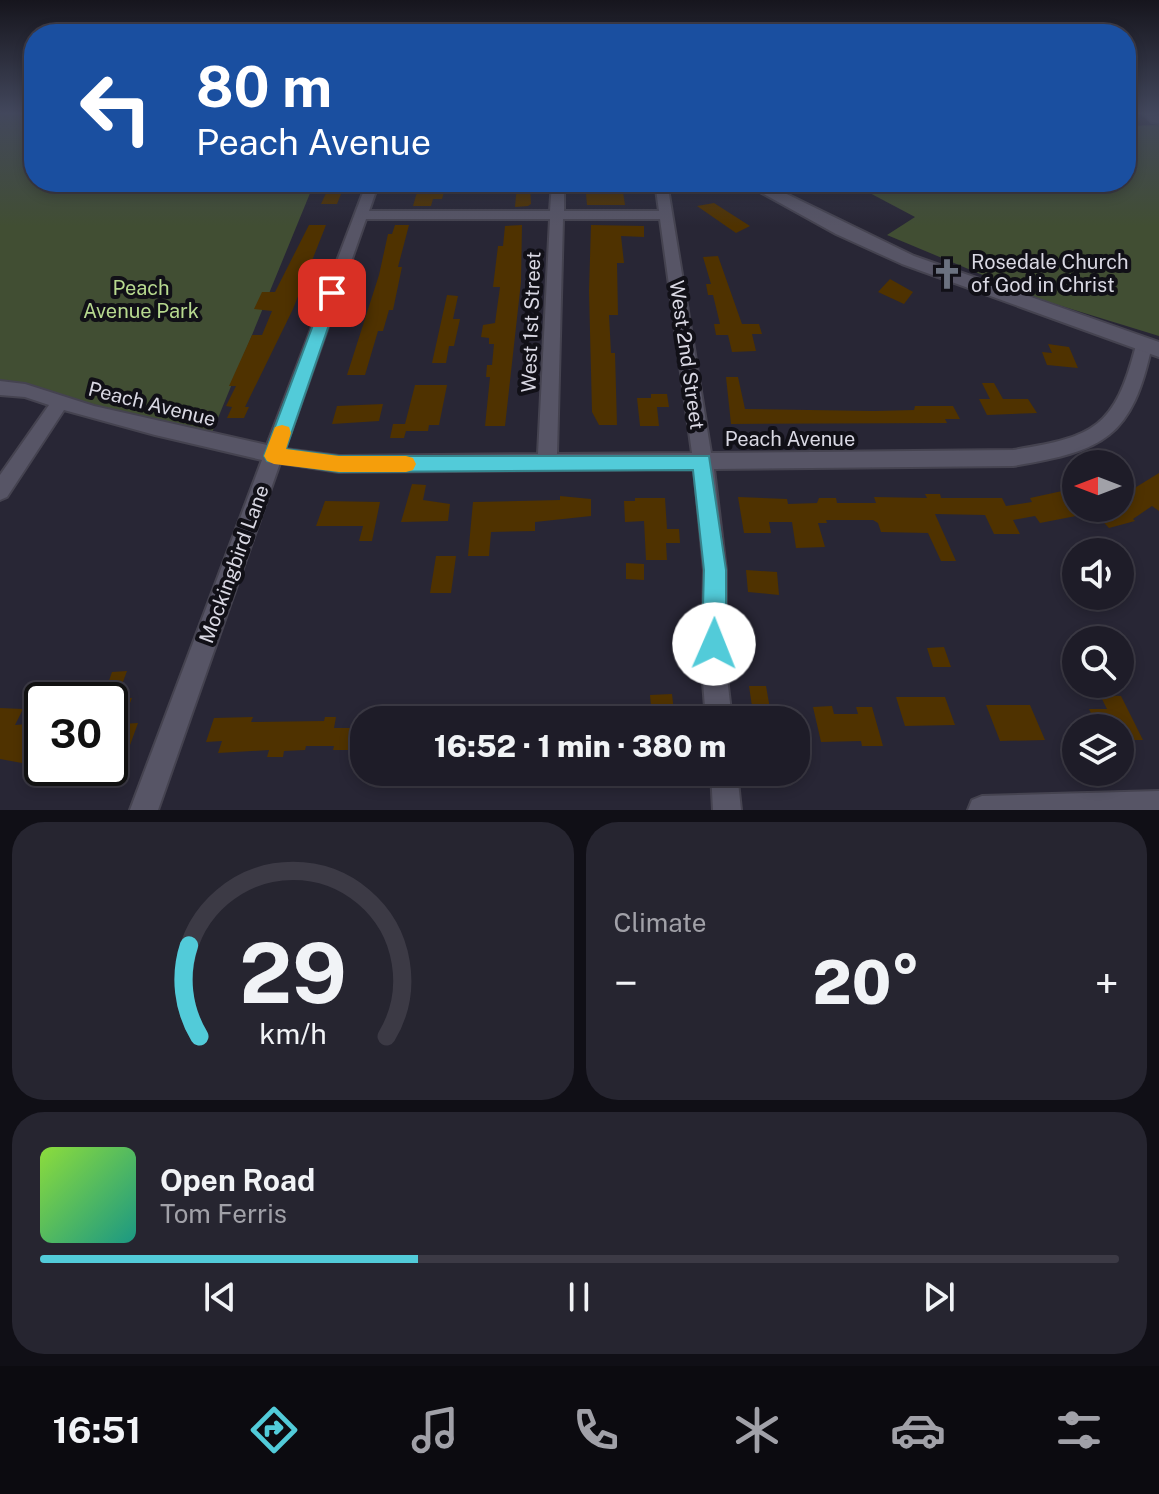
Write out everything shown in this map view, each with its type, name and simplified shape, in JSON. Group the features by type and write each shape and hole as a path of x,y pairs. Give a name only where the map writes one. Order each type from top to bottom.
{"street":[{"name":"Mockingbird Lane","path":"144,810 369,192"},
{"name":"West 1st Street","path":"547,464 558,192"},
{"name":"West 2nd Street","path":"663,192 715,570 714,669 718,706"},
{"path":"769,192 908,260 1151,348"},
{"path":"361,215 666,215"},
{"name":"Peach Avenue","path":"0,388 32,391 89,412 274,456 339,464 973,460 1053,452 1089,442 1120,413 1151,348"},
{"path":"0,491 60,402"},
{"path":"725,786 727,810"},
{"path":"982,810 1159,805"}],"green space":[{"name":"Peach Avenue Park","path":"0,151 24,151 24,192 311,192 209,440 32,391 0,392"},
{"path":"1136,151 1159,151 1159,336 1045,301 887,235 915,217 868,192 1136,192"}],"building":[{"path":"326,192 342,192 337,204 321,204"},
{"path":"417,192 444,192 442,199 433,199 431,206 413,206"},
{"path":"516,192 530,192 531,204 515,207"},
{"path":"586,192 623,192 625,205 587,205"},
{"path":"714,203 750,226 736,233 697,206"},
{"path":"309,225 326,225 293,309 245,407 249,407 244,418 227,418 232,407 226,406 236,386 229,386 252,335 262,335 272,311 254,309 262,292 275,292"},
{"path":"395,225 409,225 398,267 402,267 393,310 389,310 383,331 378,331 365,375 347,375 379,275 388,234 392,234"},
{"path":"522,225 521,282 505,426 485,426 490,377 486,377 487,365 492,365 494,344 489,344 489,338 481,337 483,325 495,323 500,287 493,287 498,246 503,246 505,226"},
{"path":"591,225 644,226 644,237 621,236 624,263 617,263 618,315 609,315 611,353 615,353 617,425 599,425 592,412"},
{"path":"718,256 742,324 759,324 762,334 752,334 756,351 732,352 728,335 716,335 714,324 720,324 713,295 708,295 706,284 711,284 703,257"},
{"path":"890,279 913,292 904,304 878,292"},
{"path":"447,295 458,296 453,319 460,319 454,346 449,346 446,363 432,363"},
{"path":"1048,344 1069,347 1078,368 1047,365 1042,352 1052,353"},
{"path":"726,377 738,377 745,409 874,411 914,410 915,406 953,406 960,419 945,419 947,423 731,424"},
{"path":"982,383 994,383 1003,399 1028,399 1037,413 987,415 979,399 990,399"},
{"path":"415,385 447,385 439,425 429,425 428,431 406,431 404,438 390,438 393,424 405,424"},
{"path":"651,394 667,394 669,407 657,407 659,426 640,426 637,398 651,398"},
{"path":"383,404 379,421 332,424 337,406"},
{"path":"1159,473 1159,511 1152,506 1134,518 1134,488"},
{"path":"412,484 426,485 423,500 450,504 448,521 401,522"},
{"path":"1062,491 1062,519 1040,523 1035,516 1013,520 1020,534 994,534 985,515 935,514 956,561 941,561 928,533 881,532 878,523 873,520 826,520 827,523 818,523 825,547 796,548 792,522 769,522 771,533 744,533 738,497 787,499 788,504 817,503 819,498 836,498 837,503 876,503 874,497 927,498 925,494 940,494 941,498 1002,498 1006,506 1032,502 1030,498"},
{"path":"560,496 591,499 591,516 535,522 535,531 491,532 489,556 468,556 473,502 560,500"},
{"path":"635,498 665,498 667,529 679,529 680,543 666,543 667,560 646,560 644,521 625,522 624,501 635,501"},
{"path":"325,501 380,502 372,541 359,541 363,526 316,526"},
{"path":"1103,522 1131,522 1109,528"},
{"path":"436,556 456,556 451,593 430,593"},
{"path":"626,563 644,564 644,580 626,579"},
{"path":"746,570 777,572 779,595 748,592"},
{"path":"944,647 951,667 933,667 927,648"},
{"path":"127,671 123,682 108,682 112,672"},
{"path":"749,686 766,686 770,706 752,706"},
{"path":"672,694 673,706 651,706 650,695"},
{"path":"896,697 945,697 955,725 905,726"},
{"path":"1102,698 1122,698 1130,714 1091,714 1089,709 1107,709"},
{"path":"986,705 1030,705 1045,740 1000,741"},
{"path":"832,706 834,714 858,714 856,707 872,707 883,746 862,746 861,741 821,742 813,707"},
{"path":"0,708 23,709 15,725 24,724 24,763 0,759"},
{"path":"253,717 251,722 324,721 325,717 336,717 334,728 350,728 350,750 333,750 334,746 306,746 305,750 284,751 283,757 267,757 269,750 218,753 222,741 206,742 214,718"},
{"path":"1134,722 1143,740 1134,740"},
{"path":"138,723 128,751 128,724"}],"slow traffic":[{"path":"282,433 274,456 339,464 406,464"}],"place":[{"name":"Rosedale Church of God in Christ","path":"947,274"}],"route":[{"path":"332,293 274,456 339,464 702,462 710,508 715,570 714,644"}]}
